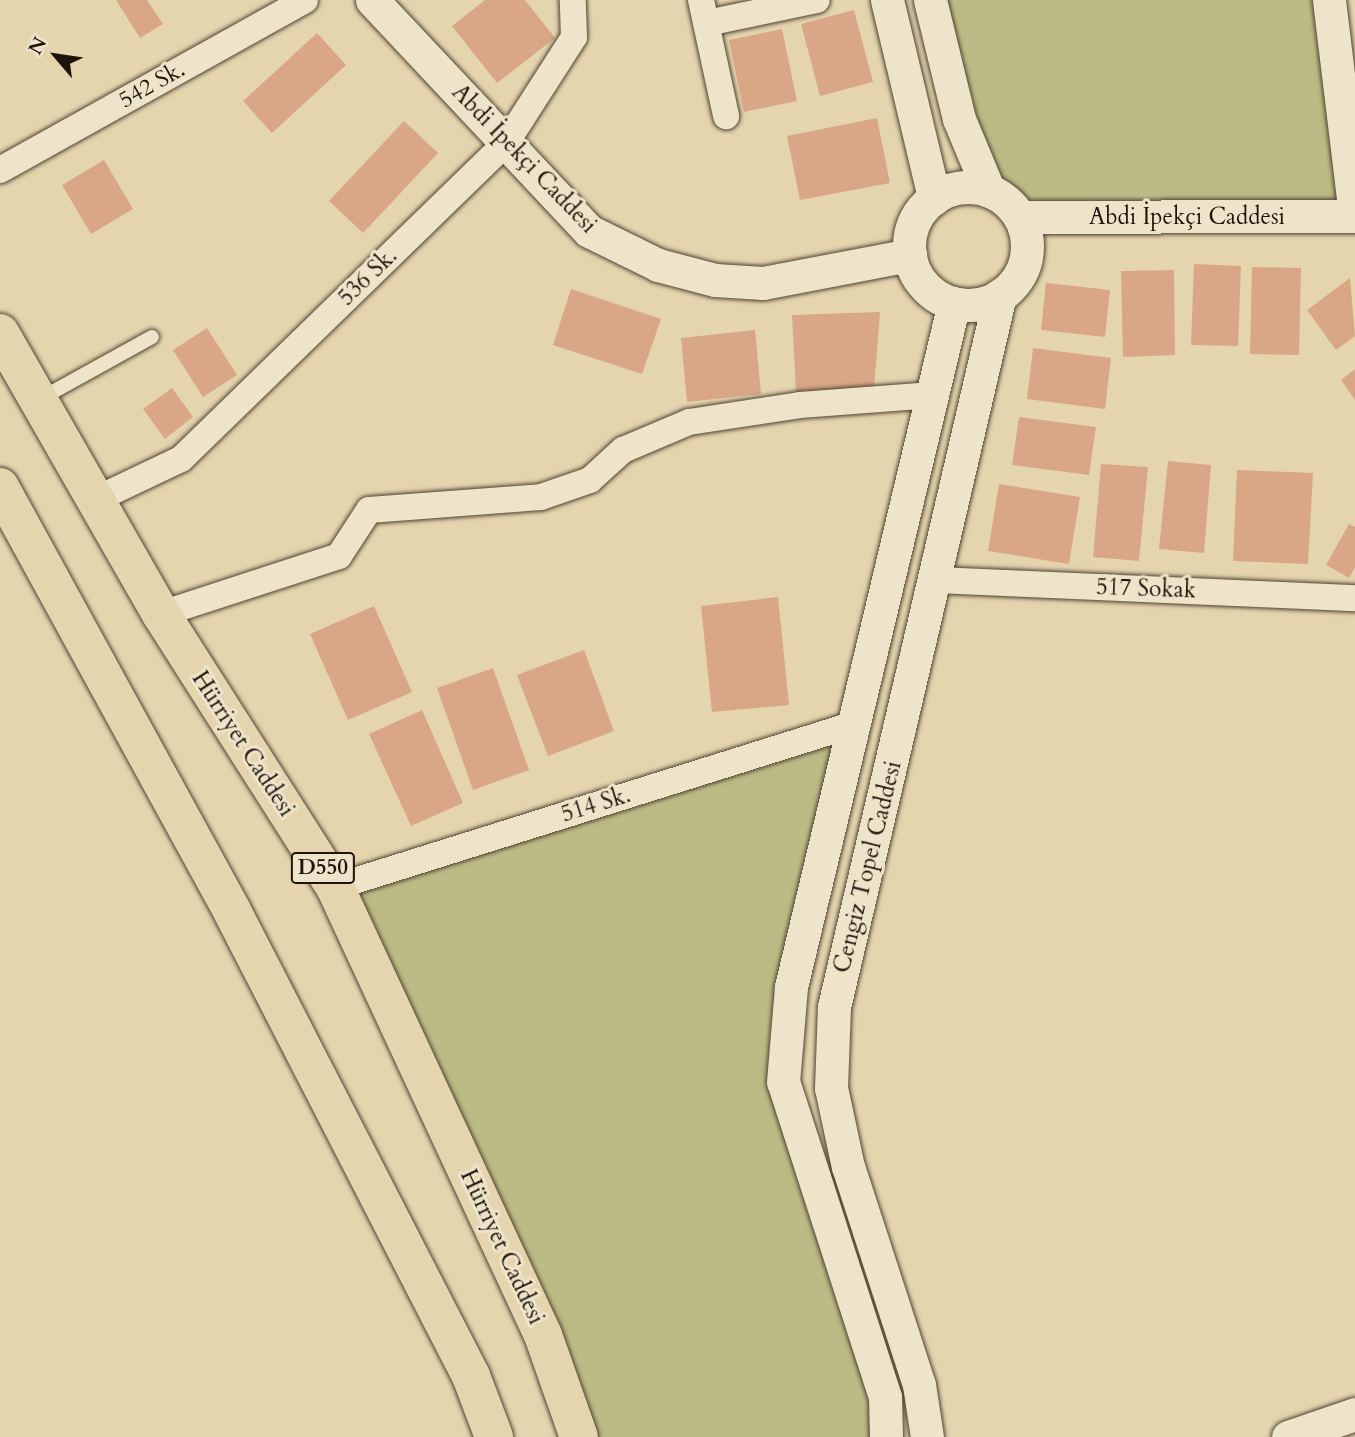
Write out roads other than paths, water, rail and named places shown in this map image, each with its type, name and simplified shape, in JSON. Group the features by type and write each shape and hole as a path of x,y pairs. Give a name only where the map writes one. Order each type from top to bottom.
{"highway":[{"name":"Hürriyet Caddesi","path":"0,332 161,614 335,887 543,1335 579,1437"},
{"path":"0,487 238,923 471,1376 494,1437"}],"street":[{"name":"542 Sk.","path":"0,170 305,0"},
{"name":"Abdi İpekçi Caddesi","path":"372,0 589,231 658,265 704,277 763,283 910,255"},
{"name":"536 Sk.","path":"95,500 181,459 506,143 574,37 573,0"},
{"path":"726,116 704,11 817,0"},
{"path":"887,0 934,198"},
{"path":"930,0 959,119 989,191 1020,217"},
{"path":"1329,0 1355,216"},
{"path":"989,191 951,189 934,198 914,223 910,255 925,286 954,303 986,302 1000,295"},
{"name":"Abdi İpekçi Caddesi","path":"1020,217 1355,216"},
{"name":"Cengiz Topel Caddesi","path":"927,1437 919,1385 848,1167 831,1088 834,1007 938,580 1000,295 1013,283 1027,251 1020,217"},
{"name":"Cengiz Topel Caddesi","path":"886,1437 885,1397 783,1082 791,987 858,723 954,303"},
{"path":"161,614 339,556 369,510 541,497 590,480 623,450 689,422 800,405 933,395"},
{"name":"517 Sokak","path":"938,580 1355,598"},
{"name":"514 Sk.","path":"335,887 858,723"},
{"path":"543,1335 591,1437"},
{"path":"1288,1437 1355,1414"}],"lane":[{"path":"38,400 152,337"}]}
